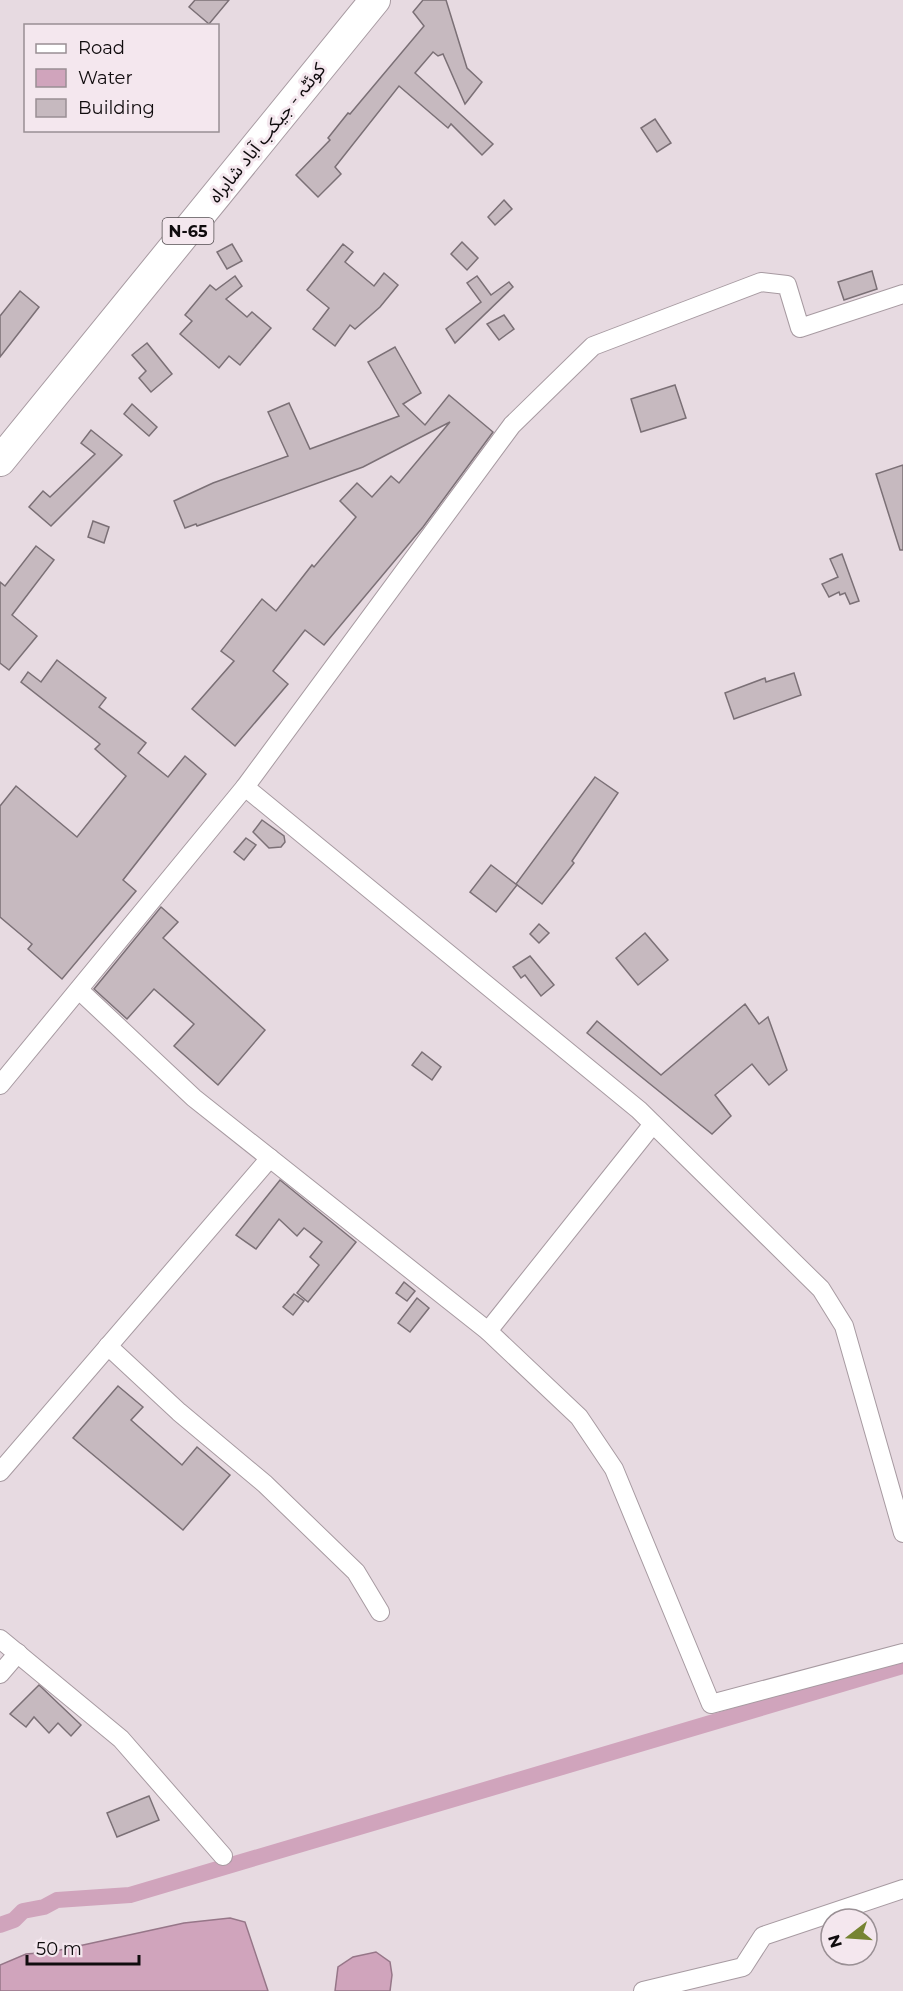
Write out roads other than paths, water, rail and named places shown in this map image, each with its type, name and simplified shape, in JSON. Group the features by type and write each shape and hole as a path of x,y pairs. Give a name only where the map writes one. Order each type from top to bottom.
{"highway":[{"name":"کوئٹہ - جیکب آباد شاہراہ","path":"0,461 375,0"}],"street":[{"path":"0,1085 245,787 512,425 593,346 760,282 787,285 800,328 903,294"},
{"path":"245,787 653,1124 821,1289 844,1326 903,1533"},
{"path":"79,990 194,1098 488,1332 579,1417 614,1469 711,1704 903,1653"},
{"path":"488,1332 653,1124"},
{"path":"0,1472 270,1158"},
{"path":"108,1346 179,1412 265,1484 348,1564 356,1572 380,1611"},
{"path":"0,1639 121,1739 223,1856"},
{"path":"0,1674 18,1653"},
{"path":"643,1991 743,1967 763,1936 903,1888"}],"water":[{"path":"230,1918 245,1922 268,1991 0,1991 0,1965 26,1954 51,1952 184,1923"},
{"path":"376,1952 390,1962 392,1975 390,1991 335,1991 338,1967 353,1957"}],"waterway":[{"path":"0,1925 14,1920 23,1911 44,1907 57,1900 130,1895 903,1666"}]}
